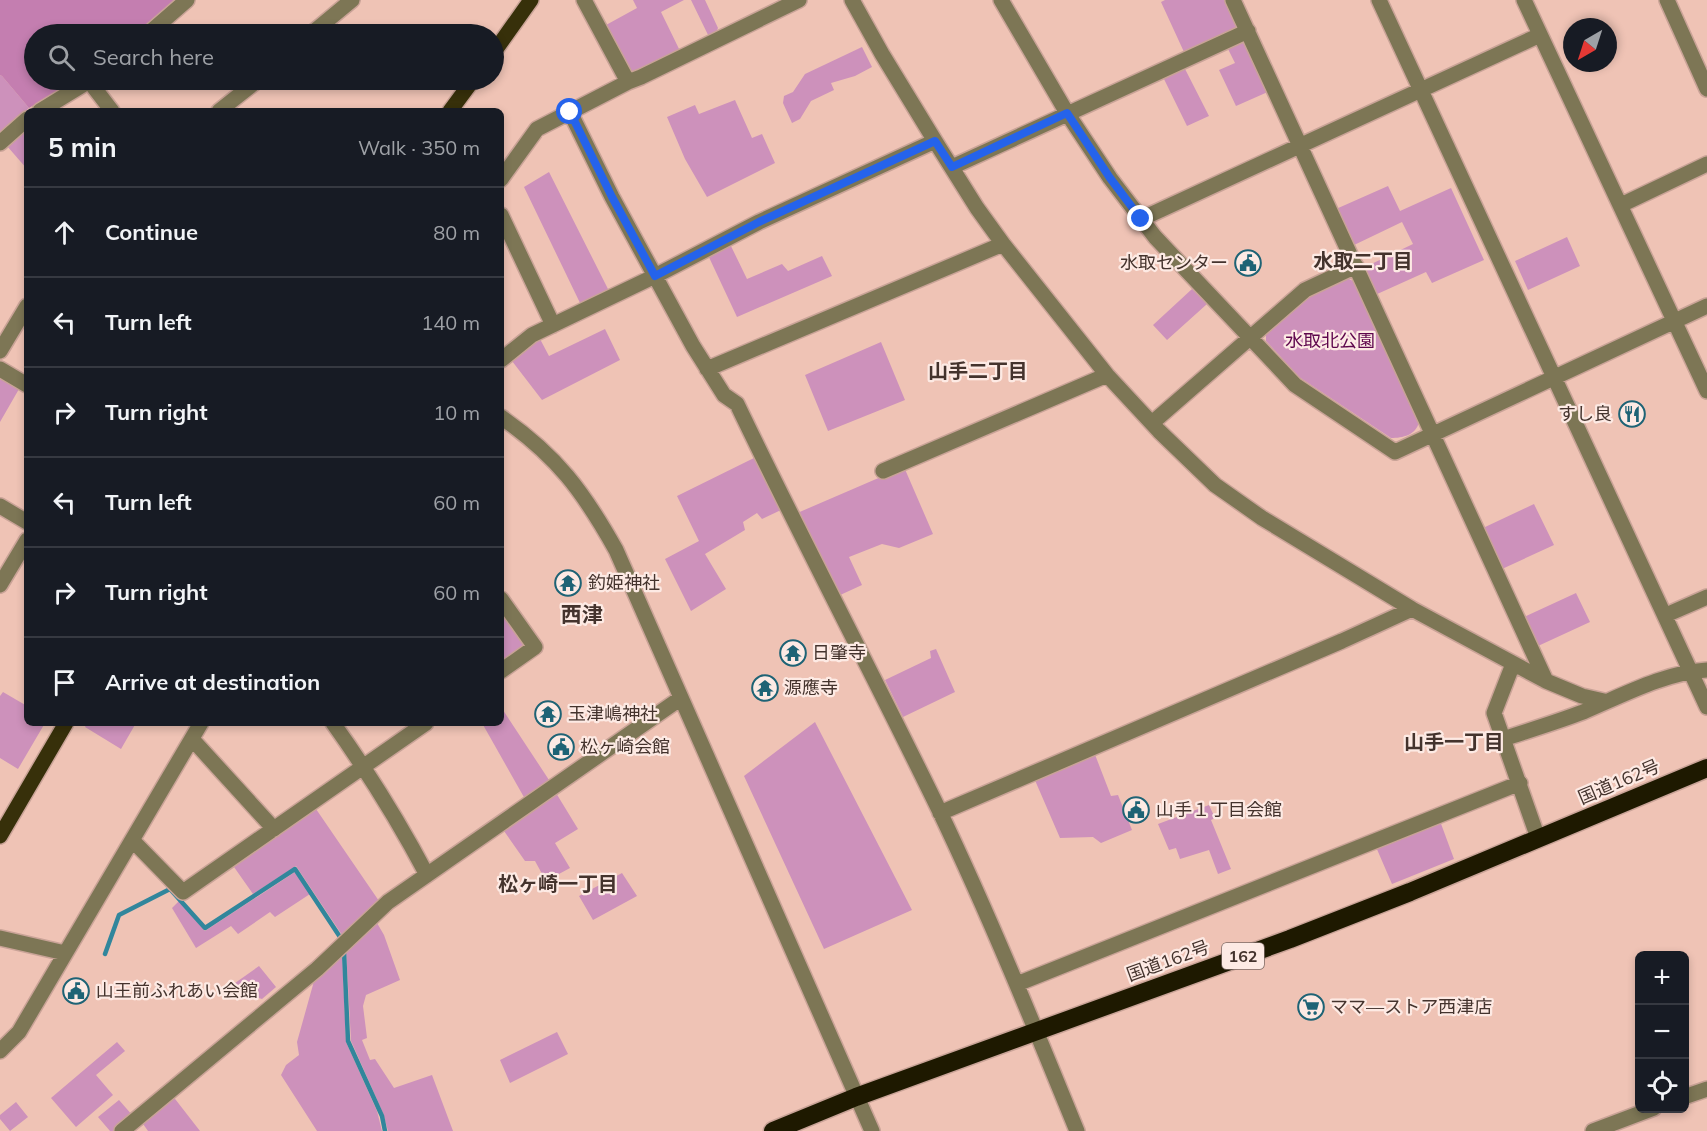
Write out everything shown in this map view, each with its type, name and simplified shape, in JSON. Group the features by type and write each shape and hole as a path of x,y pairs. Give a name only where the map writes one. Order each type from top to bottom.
{"highway":[{"name":"国道162号","path":"773,1131 856,1097 1290,939 1410,892 1707,768"}],"main road":[{"path":"504,37 531,0"},
{"path":"452,108 466,90"},
{"path":"0,836 64,726"}],"street":[{"path":"159,24 187,0"},
{"path":"323,24 352,0"},
{"path":"584,0 628,82"},
{"path":"504,176 537,129 628,82 799,0"},
{"path":"852,0 935,141 977,208 1003,244 1107,375 1215,485 1262,518 1412,609 1546,681 1582,696 1604,701"},
{"path":"1233,0 1546,681"},
{"path":"1379,0 1707,707"},
{"path":"1524,0 1707,391"},
{"path":"1667,0 1707,89"},
{"path":"1004,1 1067,113 1110,178 1155,237 1295,385 1395,452 1707,306"},
{"path":"952,167 1248,31"},
{"path":"1141,219 1540,35"},
{"path":"45,108 73,90"},
{"path":"96,90 110,108"},
{"path":"223,108 245,90"},
{"path":"570,112 612,197 707,369 723,395 737,404 854,639 940,813 1017,984 1077,1131"},
{"path":"0,143 24,122"},
{"path":"504,357 532,334 655,276 759,222 935,141"},
{"path":"1621,205 1707,164"},
{"path":"504,221 553,325"},
{"path":"707,369 1003,244"},
{"path":"1152,423 1305,290 1356,266"},
{"path":"0,351 24,311"},
{"path":"0,369 24,383"},
{"path":"883,471 1107,375"},
{"path":"504,419 550,455 576,485 596,514 616,550 872,1131"},
{"path":"0,506 24,520"},
{"path":"0,585 24,545"},
{"path":"1665,615 1707,597"},
{"path":"504,603 535,647 504,669"},
{"path":"940,813 1412,609"},
{"path":"1513,664 1494,713 1538,838"},
{"path":"1503,739 1690,671 1707,670"},
{"path":"122,1131 317,969 388,902 681,698"},
{"path":"0,1051 19,1032 199,726"},
{"path":"335,726 398,820 427,874"},
{"path":"133,841 183,892 422,726"},
{"path":"192,739 274,829"},
{"path":"1017,984 1520,783"},
{"path":"0,938 65,953"},
{"path":"1689,1095 1707,1089"},
{"path":"1593,1131 1641,1113"}],"green space":[{"path":"633,0 684,0 661,12 681,53 637,74 631,72 606,25 637,8"},
{"path":"691,0 705,0 718,28 714,37 710,39"},
{"path":"1165,0 1227,0 1238,23 1236,29 1184,52 1161,2"},
{"path":"1237,42 1248,44 1270,91 1236,106 1219,70 1235,63 1227,47"},
{"path":"862,47 872,67 855,76 831,83 834,90 811,101 800,119 792,123 783,103 784,96 793,92 805,74"},
{"path":"1184,67 1209,116 1187,126 1163,77"},
{"path":"0,75 29,108 24,108 24,112 0,133"},
{"path":"735,100 752,138 762,134 775,163 707,197 685,159 667,117 695,105 699,114"},
{"path":"24,131 24,166 7,146"},
{"path":"549,172 609,291 581,305 524,187"},
{"path":"1388,186 1400,211 1451,188 1484,260 1432,283 1426,272 1375,295 1363,268 1413,244 1402,222 1352,246 1336,209"},
{"path":"1567,237 1580,266 1528,290 1515,261"},
{"path":"729,242 747,279 782,264 788,271 822,256 832,276 737,317 707,253"},
{"name":"水取北公園","path":"1347,278 1353,281 1419,422 1415,430 1408,435 1391,438 1299,377 1266,341 1266,332 1309,296"},
{"path":"1192,289 1207,304 1167,340 1153,325"},
{"path":"605,329 620,360 542,400 512,361 540,339 549,356"},
{"path":"881,342 905,400 828,431 805,375"},
{"path":"0,378 19,389 0,422"},
{"path":"756,457 781,510 762,519 757,513 743,522 745,530 705,554 726,589 691,611 665,559 699,541 677,496"},
{"path":"904,467 933,534 899,548 882,544 849,557 862,585 838,596 795,514"},
{"path":"1534,504 1554,545 1502,569 1483,528"},
{"path":"1576,593 1590,622 1538,646 1524,617"},
{"path":"504,614 524,642 523,649 504,662"},
{"path":"936,649 955,692 903,717 885,680 931,658 930,651"},
{"path":"3,692 24,704 24,726 43,726 18,769 0,758 0,696"},
{"path":"504,712 549,780 525,799 484,726 504,726"},
{"path":"815,722 912,910 824,949 744,776"},
{"path":"86,726 134,726 121,749"},
{"path":"1094,752 1111,796 1118,795 1132,830 1101,843 1093,837 1060,838 1034,778"},
{"path":"556,793 578,829 555,843 570,868 546,881 535,861 525,861 504,831"},
{"path":"1209,805 1215,818 1211,820 1231,869 1218,874 1209,850 1180,859 1176,848 1169,850 1158,824"},
{"path":"316,809 379,901 342,935 296,866 253,894 234,867"},
{"path":"1440,821 1454,859 1392,884 1376,847"},
{"path":"295,872 310,894 275,917 270,912 238,934 231,926 196,948 172,908 179,901 205,931"},
{"path":"622,873 637,896 593,920 579,896"},
{"path":"377,923 384,935 400,980 366,995 363,1006 367,1038 362,1040 370,1060 375,1059 394,1088 432,1075 453,1131 388,1131 383,1113 351,1041 346,949"},
{"path":"342,953 346,1042 377,1111 382,1131 317,1131 281,1075 286,1065 299,1055 297,1042 316,974"},
{"path":"259,966 276,987 262,999 228,988"},
{"path":"557,1032 568,1054 510,1083 500,1060"},
{"path":"117,1042 125,1051 96,1075 113,1095 76,1127 51,1098"},
{"path":"172,1095 200,1131 148,1131 141,1121"},
{"path":"119,1100 133,1116 116,1131 110,1131 98,1117"},
{"path":"16,1102 28,1117 10,1131 0,1119 0,1115"}],"shaded area":[{"path":"0,0 180,0 154,24 24,24 24,90 60,90 29,108 0,75"}],"waterway":[{"path":"105,954 119,915 170,889 205,928 295,869 340,937"},
{"path":"344,951 348,1041 382,1116 385,1131"}],"place":[{"name":"水取センター","path":"1248,263"},
{"name":"すし良","path":"1632,414"},
{"name":"釣姫神社","path":"568,583"},
{"name":"日肇寺","path":"793,653"},
{"name":"源應寺","path":"765,688"},
{"name":"玉津嶋神社","path":"548,714"},
{"name":"松ヶ崎会館","path":"561,747"},
{"name":"山手１丁目会館","path":"1136,810"},
{"name":"山王前ふれあい会館","path":"76,991"},
{"name":"ママ―ストア西津店","path":"1311,1007"}],"district":[{"name":"水取二丁目","path":"1363,261"},
{"name":"山手二丁目","path":"978,371"},
{"name":"西津","path":"582,615"},
{"name":"山手一丁目","path":"1454,742"},
{"name":"松ヶ崎一丁目","path":"558,884"}],"route":[{"path":"570,112 612,197 655,276 759,222 935,141 952,167 1067,113 1110,178 1141,219"}]}
